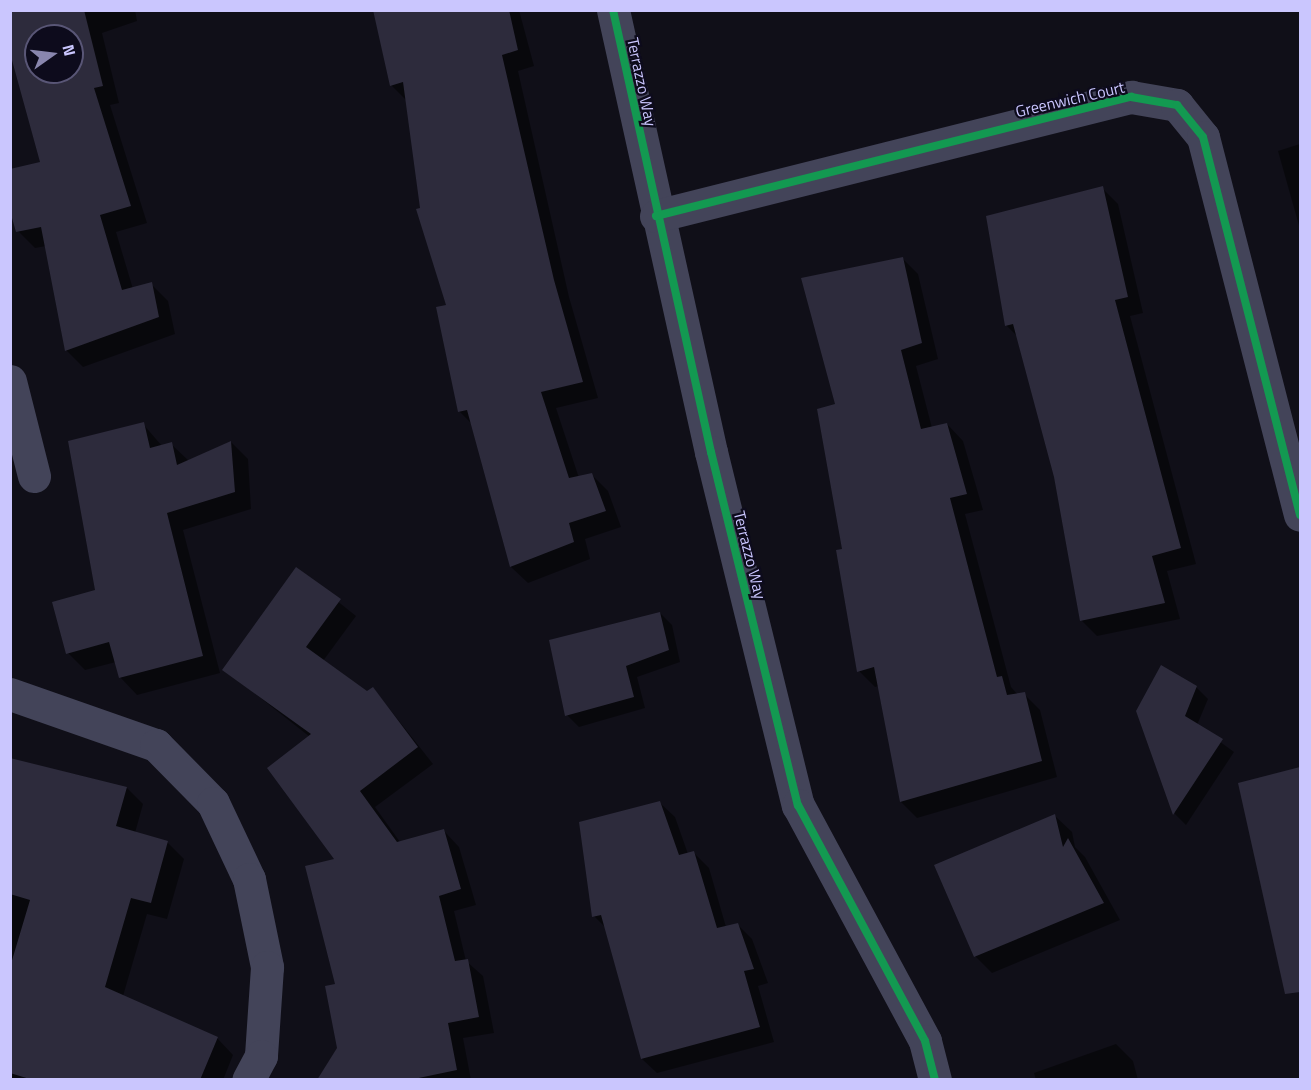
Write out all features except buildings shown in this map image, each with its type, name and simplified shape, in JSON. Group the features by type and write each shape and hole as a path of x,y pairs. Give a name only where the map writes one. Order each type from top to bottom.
{"street":[{"name":"Terrazzo Way","path":"613,10 656,216 798,805 926,1041 935,1080"},
{"name":"Greenwich Court","path":"656,216 1131,97 1178,105 1203,137 1300,515"},
{"path":"10,381 34,476"},
{"path":"10,694 156,745 213,803 249,879 267,967 261,1056 248,1080"}],"cycle path":[{"path":"613,10 711,452 798,805 925,1041 935,1080"},
{"path":"656,216 1131,97 1177,105 1203,137 1300,515"}]}
